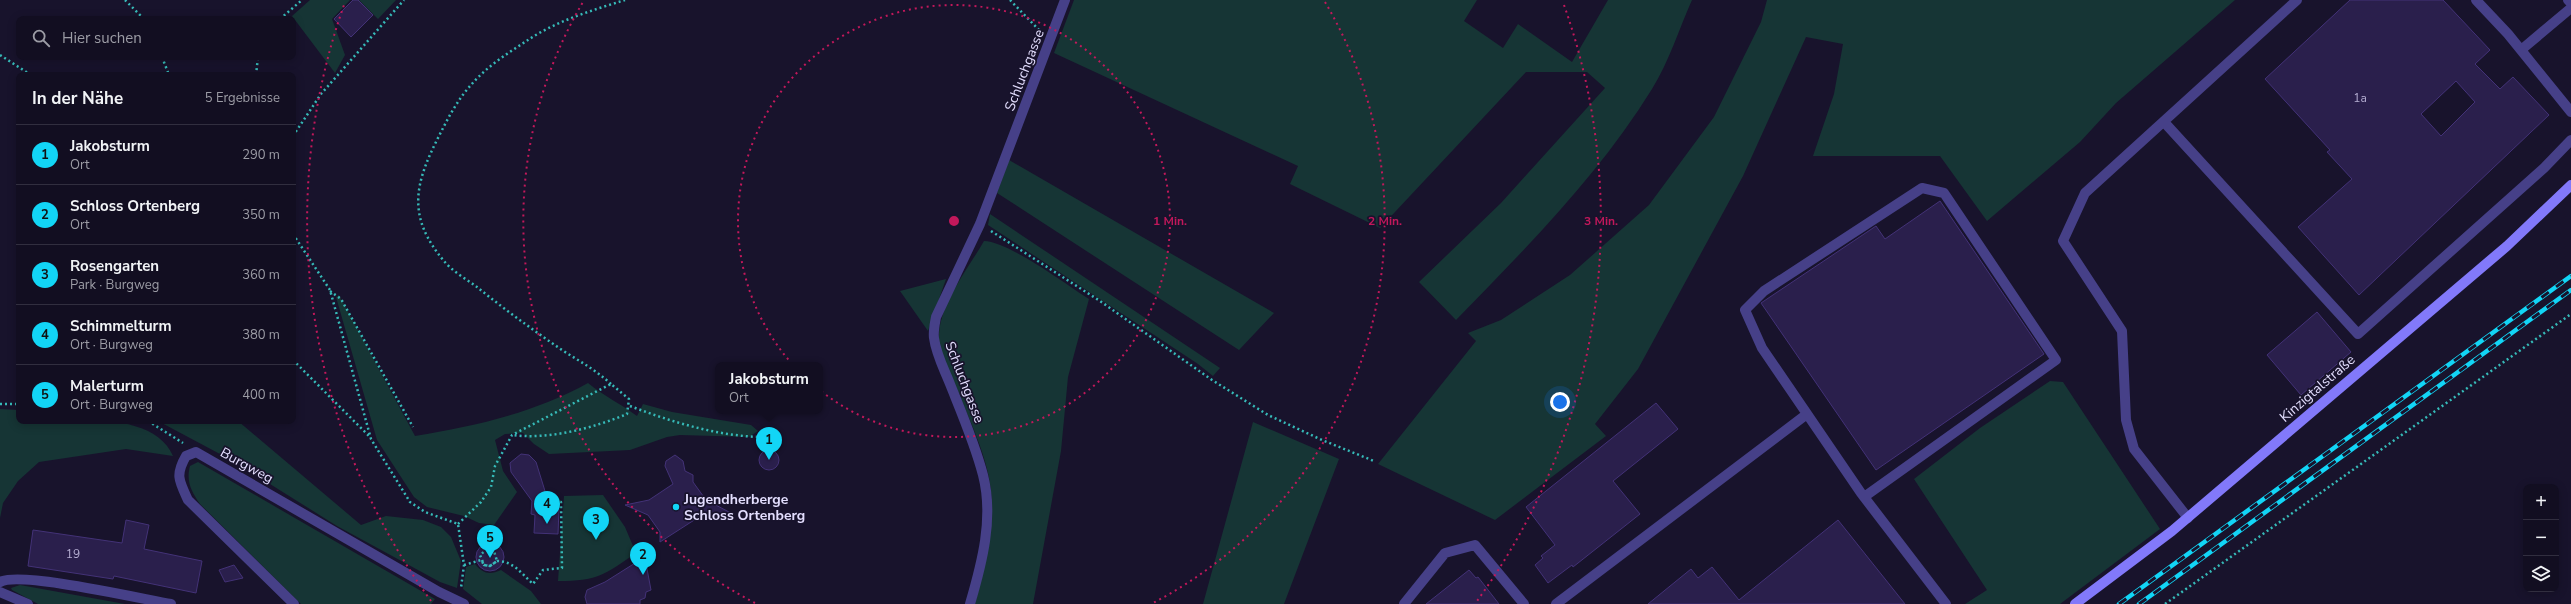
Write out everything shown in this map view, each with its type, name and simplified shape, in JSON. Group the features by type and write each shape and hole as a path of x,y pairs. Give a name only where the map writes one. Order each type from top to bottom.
{"main road":[{"name":"Kinzigtalstraße","path":"2075,604 2188,518 2507,246 2571,185"}],"street":[{"name":"Schluchgasse","path":"970,604 985,542 987,508 983,477 974,446 939,358 934,337 936,317 980,224 1066,0"},
{"path":"2188,518 2134,449 2126,420 2122,331 2063,241 2086,193 2297,0"},
{"path":"2476,0 2521,50 2571,112"},
{"path":"2568,0 2571,3"},
{"path":"2521,50 2571,8"},
{"path":"2164,122 2358,334 2544,168 2571,140"},
{"path":"1864,497 2056,360 1944,193 1922,188 1764,291 1745,310 1762,348 1807,414 1864,497 1946,604"},
{"path":"1556,604 1807,414"},
{"path":"196,452 186,456 179,468 179,482 188,500 294,604"},
{"name":"Burgweg","path":"196,452 439,592 462,603"},
{"path":"1404,604 1445,553 1475,545 1524,604"},
{"path":"0,582 14,578 97,590 171,604"},
{"path":"0,592 28,604"}],"path":[{"path":"125,0 141,16"},
{"path":"283,16 302,0"},
{"path":"296,132 321,94 404,0"},
{"path":"512,436 528,438 601,425 627,414 630,406 630,399 592,367 562,350 495,302 444,262 428,237 418,209 418,187 425,163 447,119 471,84 498,60 529,39 591,10 625,0"},
{"path":"1010,0 1050,41"},
{"path":"0,55 26,72"},
{"path":"163,60 167,72"},
{"path":"256,72 258,60"},
{"path":"980,224 1100,301 1212,380 1268,415 1322,440 1374,461"},
{"path":"296,239 330,290 341,299 413,427"},
{"path":"330,290 372,439"},
{"path":"2165,604 2571,314"},
{"path":"296,363 372,439 410,502 425,512 458,524"},
{"path":"458,524 481,502 491,487 495,466 512,436 611,384"},
{"path":"0,404 16,404"},
{"path":"630,406 693,428 761,437 777,437"},
{"path":"153,424 196,452"},
{"path":"464,565 481,560 484,565 490,566 494,563 497,561 494,551 486,550 480,555 484,565 490,566 497,561 504,561 513,565 533,584 543,570 562,568 561,502 546,503 546,509"},
{"path":"458,524 464,565 462,603"}],"green space":[{"path":"310,0 350,0 332,19 345,55 335,73 296,21 296,16 292,16"},
{"path":"359,0 396,0 378,19"},
{"path":"1074,0 1477,0 1464,21 1503,48 1518,24 1572,62 1608,0 1692,0 1669,57 1658,79 1631,121 1609,151 1535,238 1456,320 1419,282 1501,203 1605,88 1587,72 1526,72 1380,228 1290,184 1298,166 1054,53"},
{"path":"1767,0 2235,0 2116,103 2080,142 1987,221 1940,156 1813,156 1834,94 1843,44 1806,37 1743,176 1638,369 1595,424 1606,436 1495,520 1378,464 1476,341 1468,333 1501,320 1570,275 1649,205 1714,117 1761,22"},
{"path":"1009,160 1274,313 1239,350 997,193"},
{"path":"990,214 1220,368 1213,376 1198,364 988,225"},
{"path":"984,241 1008,248 1052,274 1089,299 1068,377 1061,451 1033,604 975,604 987,556 991,523 991,490 986,463 958,391 943,358 939,341 941,321 950,297"},
{"path":"946,279 928,331 900,291"},
{"path":"339,295 415,436 460,428 504,417 547,403 588,383 637,416 643,404 672,412 751,425 758,431 749,437 680,435 667,437 630,450 549,454 534,444 523,433 505,434 495,440 503,471 517,492 494,525 479,523 464,516 427,507 414,497 377,440 336,297"},
{"path":"2050,381 2063,382 2160,529 2060,604 1965,604 1987,590 1914,479 1980,428"},
{"path":"0,409 16,410 16,424 127,424 147,430 162,441 173,456 126,449 39,462 18,481 3,503 0,518"},
{"path":"1253,422 1339,459 1284,604 1203,604"},
{"path":"164,424 242,424 361,525 386,516 423,520 441,527 451,537 461,561 457,588 440,582 337,526 235,462"},
{"path":"198,462 435,599 431,604 301,604 200,504 194,495 189,481 190,466"},
{"path":"603,495 625,527 636,553 608,572 592,578 572,581 558,581 564,496"},
{"path":"475,564 487,573 493,573 501,570 531,591 541,604 482,604 463,589 466,567"},
{"path":"20,585 125,604 38,604 12,590 11,588"}],"building":[{"path":"353,0 358,0 373,15 351,37 334,19"},
{"path":"2350,0 2443,0 2490,50 2475,64 2500,89 2513,77 2549,115 2359,295 2298,227 2352,179 2327,152 2330,150 2265,79","holes":["2456,81 2475,102 2441,136 2421,114"]},
{"path":"1940,201 2044,354 1876,470 1761,303 1876,226 1885,239"},
{"path":"2317,312 2351,352 2301,395 2267,355"},
{"path":"1656,403 1678,429 1613,481 1640,514 1573,567 1572,565 1548,583 1535,565 1543,558 1541,556 1555,545 1526,507"},
{"path":"769,450 776,453 779,460 776,467 769,470 762,467 759,460 762,453"},
{"path":"521,454 529,455 536,462 549,504 555,504 555,509 559,509 558,534 534,533 535,515 531,514 532,501 511,472 510,463"},
{"name":"Jugendherberge Schloss Ortenberg","path":"675,455 683,461 685,471 693,475 693,482 706,500 731,513 702,515 660,542 660,532 648,515 625,505 649,500 673,484 665,466 666,461"},
{"path":"126,520 149,525 144,549 202,561 196,593 114,576 113,579 28,566 33,530 122,543"},
{"path":"1838,520 1905,604 1648,604 1691,569 1698,578 1712,567 1739,600"},
{"path":"490,543 500,547 504,557 500,567 490,571 480,567 476,557 480,547"},
{"path":"651,553 647,569 651,590 646,592 645,598 640,600 640,604 587,604 585,597 587,590 605,582"},
{"path":"234,565 243,578 225,582 219,570"},
{"path":"1469,570 1476,578 1478,577 1499,604 1426,604"}],"railway":[{"path":"2119,604 2571,276"},
{"path":"2139,604 2571,290"}],"place":[{"name":"Jakobsturm","path":"769,460"},
{"name":"Jugendherberge Schloss Ortenberg","path":"676,507"},
{"name":"Schimmelturm","path":"547,524"},
{"name":"Rosengarten","path":"596,540"},
{"name":"Malerturm","path":"490,558"},
{"name":"Schloss Ortenberg","path":"643,575"}]}
